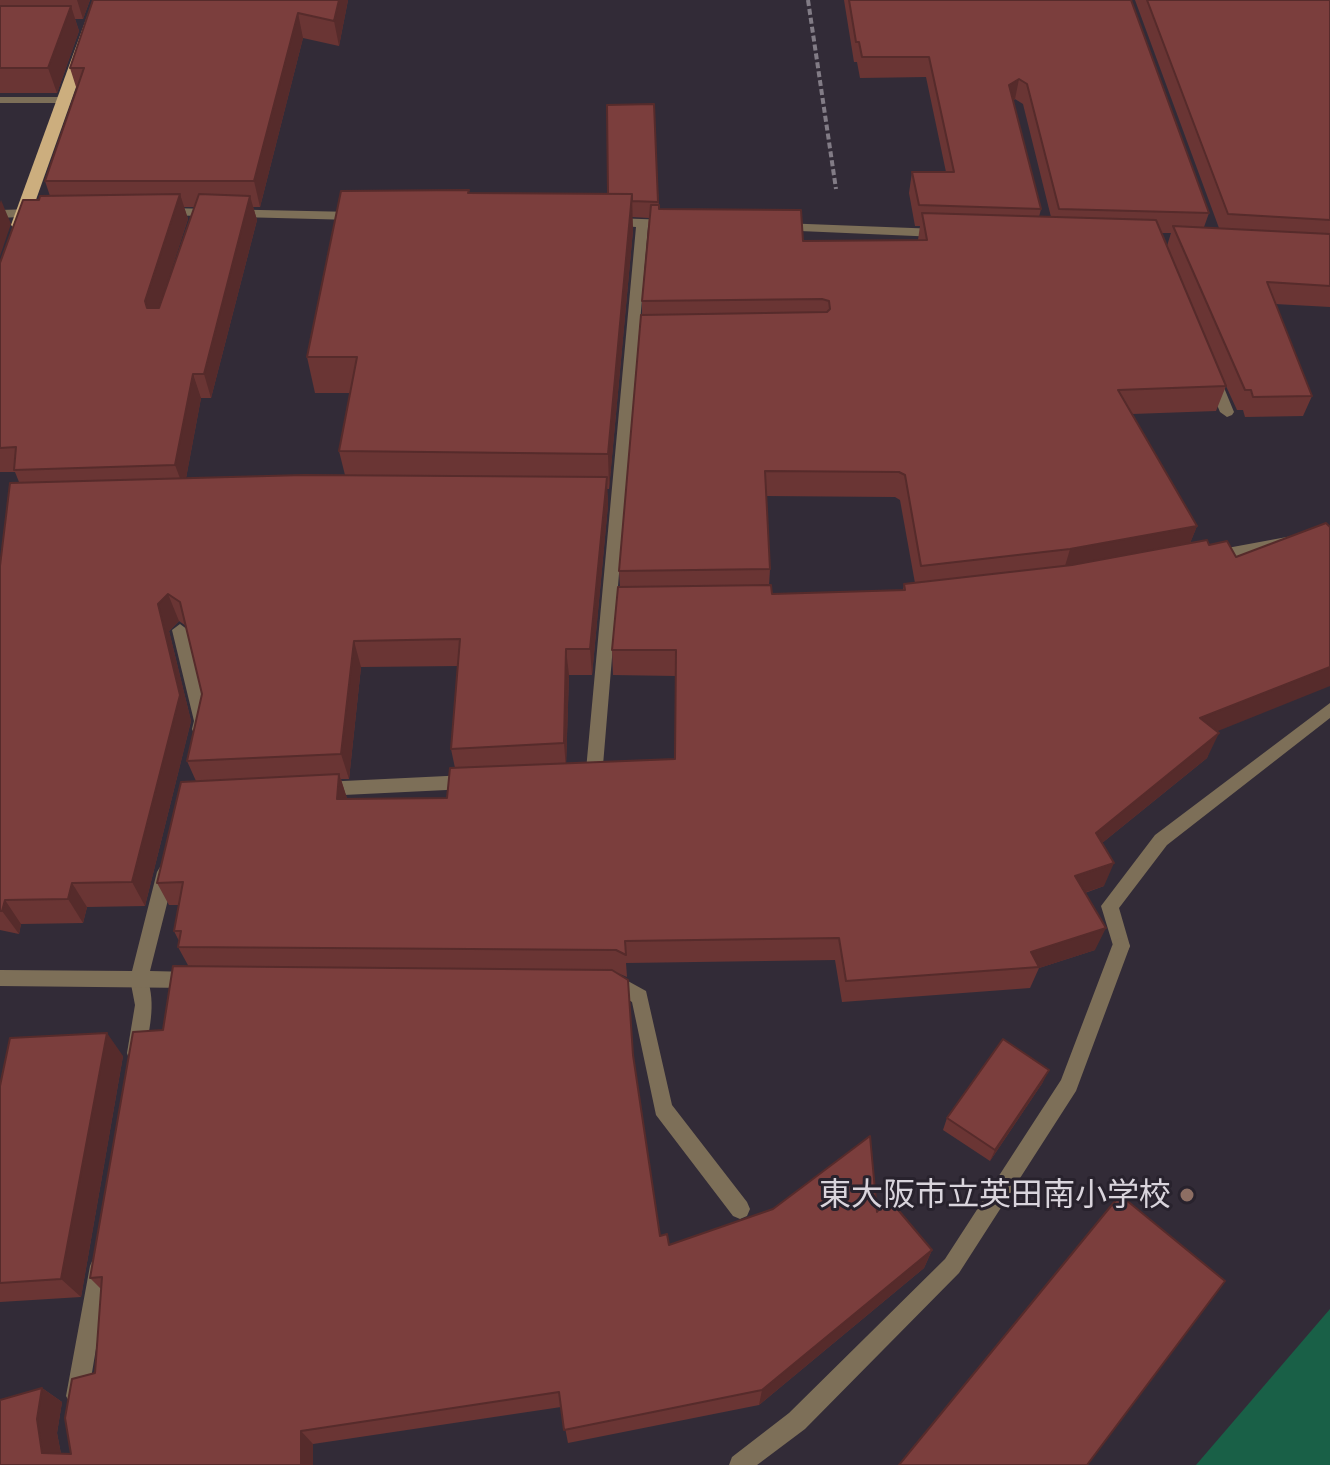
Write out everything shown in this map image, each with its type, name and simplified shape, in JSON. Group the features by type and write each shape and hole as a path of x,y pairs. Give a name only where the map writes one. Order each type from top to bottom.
{"main road":[{"path":"14,243 64,100 84,25 100,0"}],"street":[{"path":"0,100 64,100"},
{"path":"155,212 373,216"},
{"path":"195,226 199,212"},
{"path":"0,214 52,213"},
{"path":"594,222 688,224"},
{"path":"563,778 594,777 617,604 611,497 640,334 642,223"},
{"path":"765,227 953,233"},
{"path":"1209,369 1227,412"},
{"path":"1189,560 1330,534"},
{"path":"180,630 202,721 195,751"},
{"path":"740,1465 797,1421 952,1266 1069,1085 1121,946 1110,906 1161,840 1330,709"},
{"path":"311,790 484,782"},
{"path":"134,1066 144,1005 139,979 170,857"},
{"path":"0,978 203,980"},
{"path":"609,983 640,997 663,1109 740,1209"},
{"path":"74,1417 102,1249"}],"path":[{"path":"808,0 842,229"}],"green space":[{"path":"1330,1309 1330,1465 1196,1465"}],"building":[{"path":"93,0 339,0 334,21 298,13 254,181 45,181 84,68 70,68"},
{"path":"849,0 1131,0 1209,213 1059,209 1027,84 1019,79 1009,85 1041,209 919,205 912,172 954,172 929,57 862,57 859,42 856,42"},
{"path":"1147,0 1330,0 1330,220 1228,214"},
{"path":"0,6 71,6 48,68 0,68"},
{"path":"654,104 658,202 632,201 632,194 608,194 607,105"},
{"path":"469,190 468,193 632,194 608,454 339,451 357,357 307,357 341,191"},
{"path":"180,194 145,301 147,308 159,308 199,194 250,196 204,374 193,374 175,465 14,470 16,447 0,448 0,263 23,200 39,200 40,196"},
{"path":"651,205 659,205 659,209 801,210 803,241 927,240 922,213 1156,220 1226,386 1118,390 1197,526 1070,549 921,566 905,475 899,472 765,471 770,569 619,571 641,315 827,312 830,309 829,301 822,299 642,301"},
{"path":"1173,226 1330,234 1330,286 1267,282 1312,396 1253,397 1251,390 1245,390"},
{"path":"304,475 607,477 590,649 566,649 564,743 451,749 460,639 354,641 341,754 187,761 202,694 180,602 168,594 158,604 180,695 132,882 72,883 68,899 5,900 0,911 0,566 10,483"},
{"path":"1326,523 1330,527 1330,667 1200,718 1219,733 1096,833 1114,863 1075,876 1106,928 1031,952 1039,967 846,981 839,938 625,941 626,955 616,950 178,947 181,931 174,931 183,882 157,883 181,782 339,774 337,799 447,798 450,768 675,759 676,650 612,650 618,587 771,585 772,594 905,590 904,584 1072,565 1207,540 1209,545 1227,541 1236,557"},
{"path":"173,966 612,970 628,980 633,1055 660,1236 667,1234 669,1245 773,1209 870,1136 877,1212 888,1198 932,1250 762,1390 564,1430 559,1392 301,1431 301,1465 0,1465 0,1400 42,1388 37,1419 42,1453 71,1454 65,1418 72,1379 95,1373 102,1277 90,1278 133,1032 163,1030"},
{"path":"107,1033 61,1279 0,1283 0,1086 10,1038"},
{"path":"1003,1039 1049,1070 995,1150 947,1118"},
{"path":"1120,1195 1225,1281 1087,1465 899,1465"}],"place":[{"name":"東大阪市立英田南小学校","path":"1187,1195"}]}
